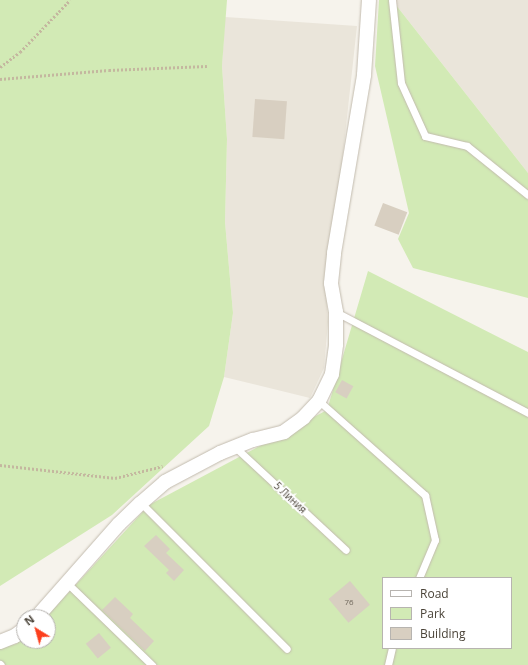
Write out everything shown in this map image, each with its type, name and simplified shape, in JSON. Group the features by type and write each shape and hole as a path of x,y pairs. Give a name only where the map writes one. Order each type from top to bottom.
{"street":[{"path":"44,609 66,582 141,503 165,482 235,447 253,440 284,432 303,418 319,401 332,374 336,344 336,312 332,284 334,253 364,75 369,0"},
{"path":"0,642 16,635"}],"lane":[{"path":"392,0 401,83 426,136 467,146 528,195"},
{"path":"336,312 528,413"},
{"path":"319,401 425,495 435,540 419,577"},
{"name":"5 Линия","path":"235,447 346,550"},
{"path":"141,503 287,649"},
{"path":"66,582 152,665"},
{"path":"388,665 392,649"}],"path":[{"path":"0,67 20,52 70,0"},
{"path":"0,79 109,70 207,66"},
{"path":"0,465 115,478 168,465"}],"shaded area":[{"path":"392,0 528,0 528,173"},
{"path":"225,17 357,26 342,163 327,256 326,287 328,322 324,368 310,398 224,377 233,313 225,222 227,139 222,66"}],"green space":[{"path":"0,0 227,0 222,66 227,139 225,222 233,313 224,377 209,426 112,515 0,586"},
{"path":"379,0 392,0 528,173 528,298 413,268 398,239 409,213 375,66"},
{"path":"368,271 528,352 528,665 0,665 0,647 16,644 16,649 56,649 56,609 52,609 149,505 327,410"}],"building":[{"path":"255,99 287,101 284,139 252,137"},
{"path":"383,203 407,212 399,235 374,225"},
{"path":"342,380 353,386 347,399 335,392"},
{"path":"156,535 170,549 166,553 184,570 174,581 166,573 169,570 144,546"},
{"path":"350,581 370,605 348,623 329,599"},
{"path":"115,597 133,614 130,618 154,641 145,651 102,610"},
{"path":"99,633 111,648 98,658 86,644"}]}
